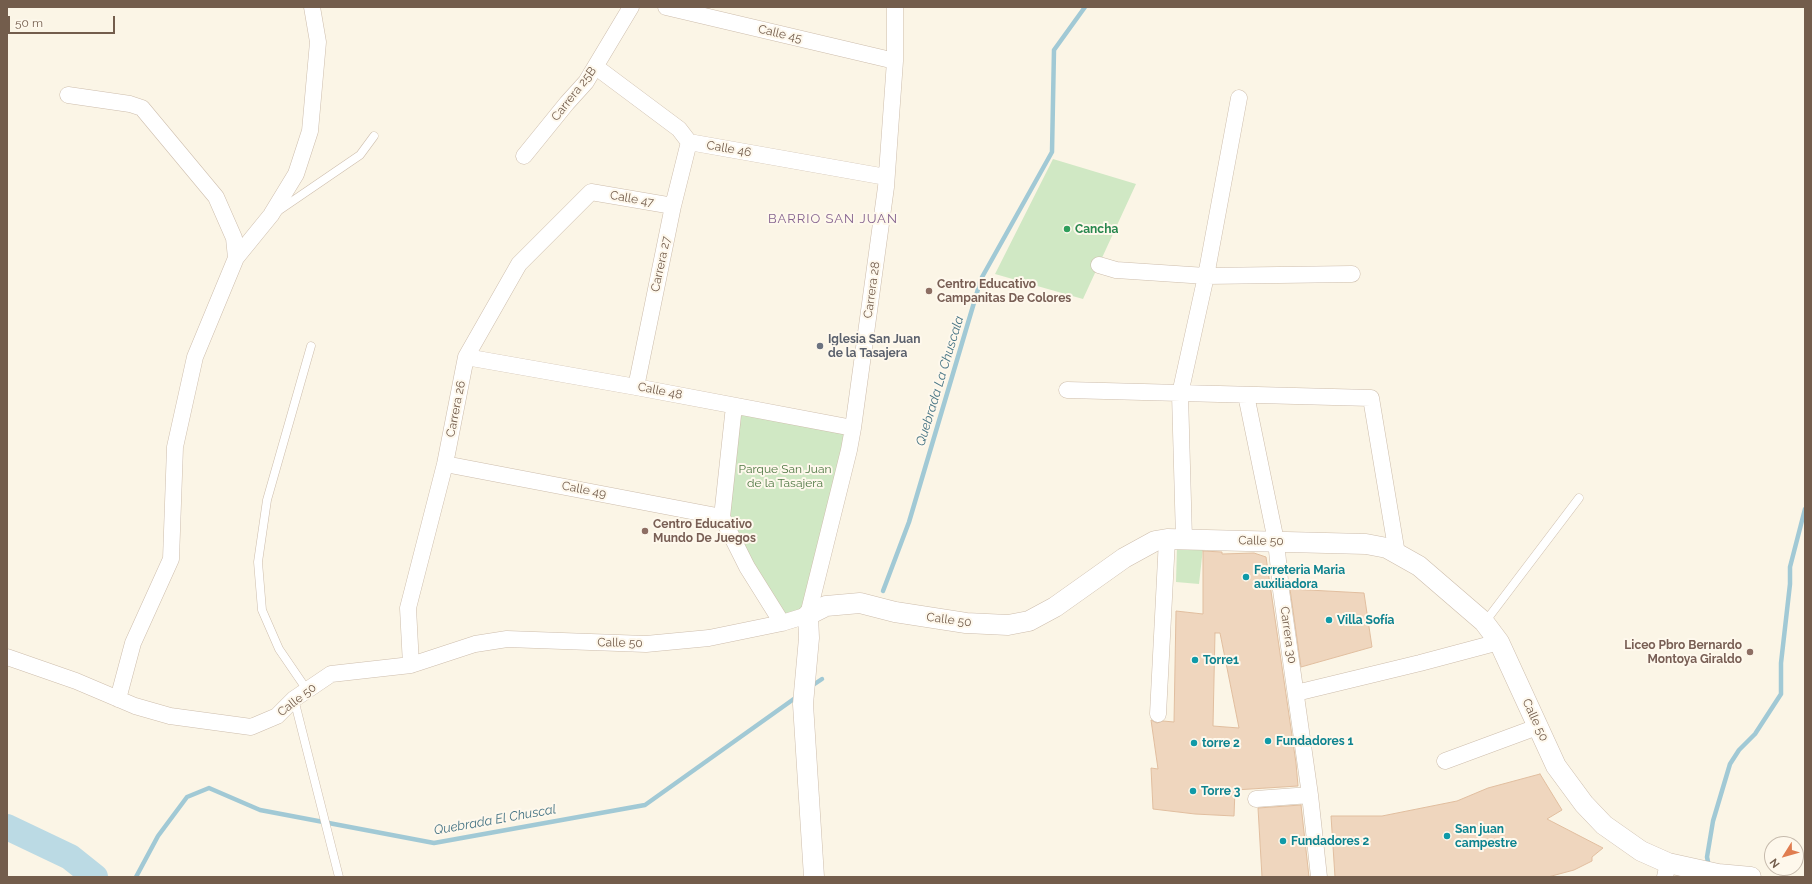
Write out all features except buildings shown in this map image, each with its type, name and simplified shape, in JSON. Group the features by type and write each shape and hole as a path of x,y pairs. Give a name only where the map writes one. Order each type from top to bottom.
{"street":[{"path":"118,699 133,643 171,559 175,447 195,357 236,258 270,215 296,174 310,131 318,42 312,7"},
{"name":"Carrera 25B","path":"524,156 567,102 586,82 631,7"},
{"name":"Calle 45","path":"666,7 895,61"},
{"name":"Carrera 28","path":"808,615 850,450 886,177 895,61 895,7"},
{"path":"596,67 679,129 689,142"},
{"path":"68,94 130,104 142,108 216,197 234,238 236,258"},
{"path":"1158,714 1175,539 1180,394 1206,276 1239,98"},
{"name":"Calle 46","path":"689,142 886,177"},
{"name":"Carrera 27","path":"636,386 689,142"},
{"name":"Calle 47","path":"591,192 674,206"},
{"name":"Carrera 26","path":"411,666 408,608 445,464 466,358 519,264 591,192"},
{"path":"1099,265 1116,270 1206,276 1352,274"},
{"name":"Calle 48","path":"466,358 636,386 853,428"},
{"path":"1066,390 1246,396 1371,398 1397,554"},
{"name":"Carrera 30","path":"1246,396 1276,541 1281,590 1310,795 1319,877"},
{"path":"734,406 722,517 747,567 782,623"},
{"name":"Calle 49","path":"445,464 722,517"},
{"name":"Calle 50","path":"7,657 76,681 134,706 170,716 251,727 276,716 307,690 331,674 411,666 475,644 507,640 646,644 709,638 782,623 808,615 826,606 860,603 895,612 966,623 1008,625 1029,621 1055,607 1124,558 1155,541 1175,539 1310,541 1366,544 1387,548 1420,566 1484,622 1499,642 1556,766 1584,804 1604,825 1666,870 1751,877"},
{"path":"808,615 809,638 803,704 814,877"},
{"path":"1296,693 1499,642"},
{"path":"1445,760 1537,727"},
{"path":"1256,798 1310,795"}],"lane":[{"path":"270,215 360,155 374,136"},
{"path":"307,690 279,649 262,610 258,562 267,500 311,346"},
{"path":"1484,622 1578,498"},
{"path":"294,700 339,877"}],"green space":[{"name":"Cancha","path":"1053,159 1136,184 1083,299 995,274"},
{"name":"Parque San Juan de la Tasajera","path":"736,407 852,429 816,609 782,623 724,517"},
{"path":"1177,546 1203,548 1199,584 1176,582"}],"waterway":[{"name":"Quebrada La Chuscala","path":"883,591 909,522 981,279 1052,152 1054,50 1085,7"},
{"path":"1709,867 1707,857 1713,821 1730,764 1739,750 1755,734 1781,694 1781,663 1790,584 1790,567 1805,509"},
{"name":"Quebrada El Chuscal","path":"810,687 822,679"},
{"name":"Quebrada El Chuscal","path":"136,877 158,836 187,797 209,788 260,810 434,843 645,805 798,696"},
{"path":"7,827 70,857 95,877"}],"place":[{"name":"Cancha","path":"1067,229"},
{"name":"Centro Educativo Campanitas De Colores","path":"929,291"},
{"name":"Iglesia San Juan de la Tasajera","path":"820,346"},
{"name":"Centro Educativo Mundo De Juegos","path":"645,531"},
{"name":"Ferreteria Maria auxiliadora","path":"1246,577"},
{"name":"Villa Sofía","path":"1329,620"},
{"name":"Liceo Pbro Bernardo Montoya Giraldo","path":"1750,652"},
{"name":"Torre1","path":"1195,660"},
{"name":"Fundadores 1","path":"1268,741"},
{"name":"torre 2","path":"1194,743"},
{"name":"Torre 3","path":"1193,791"},
{"name":"San juan campestre","path":"1447,836"},
{"name":"Fundadores 2","path":"1283,841"}],"district":[{"name":"BARRIO SAN JUAN","path":"833,219"}]}
